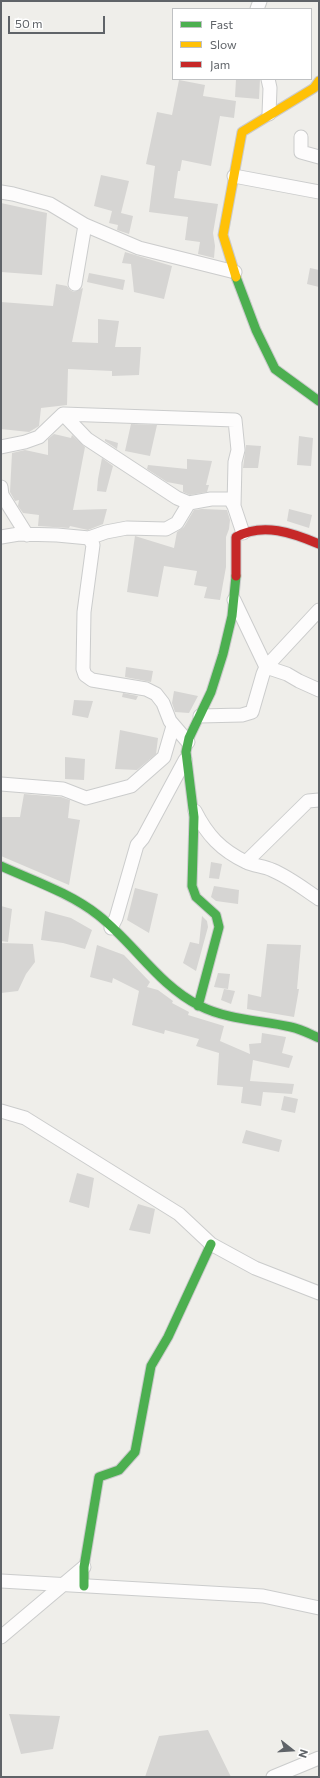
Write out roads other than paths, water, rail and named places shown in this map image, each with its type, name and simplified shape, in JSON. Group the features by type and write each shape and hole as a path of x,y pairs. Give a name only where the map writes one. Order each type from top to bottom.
{"street":[{"path":"268,80 270,88 269,114"},
{"path":"314,84 242,132 223,235 256,330 275,369 319,401"},
{"path":"302,137 301,152 319,157"},
{"path":"234,176 319,192"},
{"path":"1,192 50,204 85,225 139,248 235,272"},
{"path":"75,284 85,225"},
{"path":"1,446 25,442 39,437 63,414 236,420 238,450 235,462 234,506"},
{"path":"63,414 87,439 177,498 189,503 211,499 230,499 234,506 243,533"},
{"path":"1,487 2,495 27,535"},
{"path":"1,537 57,535 89,538 106,532 127,528 166,529 177,523 189,503"},
{"path":"111,928 116,918 137,845 143,838 185,760 188,742 210,692 221,662 234,600 238,561 236,538 243,533 274,529 295,534 319,544"},
{"path":"89,538 93,546 84,612 83,669 85,675 92,680 146,689 156,694 163,702 173,726 188,742"},
{"path":"234,600 266,667 287,674 319,690"},
{"path":"200,716 242,715 252,712 266,667 319,610"},
{"path":"1,784 63,788 86,798 131,786 164,757 173,726"},
{"path":"185,760 193,807 192,886 196,897 216,915 219,927 198,1006"},
{"path":"246,862 308,801 319,800"},
{"path":"193,807 212,838 224,849 246,862 272,870 294,882 319,899"},
{"path":"1,866 69,897 98,915 167,984 198,1006 226,1016 252,1022 292,1027 319,1038"},
{"path":"1,1111 25,1118 179,1214 211,1244 255,1268 319,1293"},
{"path":"84,1586 84,1567 99,1477 119,1470 135,1452 151,1366 168,1337 211,1244"},
{"path":"1,1637 84,1567"},
{"path":"1,1582 263,1596 319,1608"},
{"path":"273,1777 319,1758"}]}
